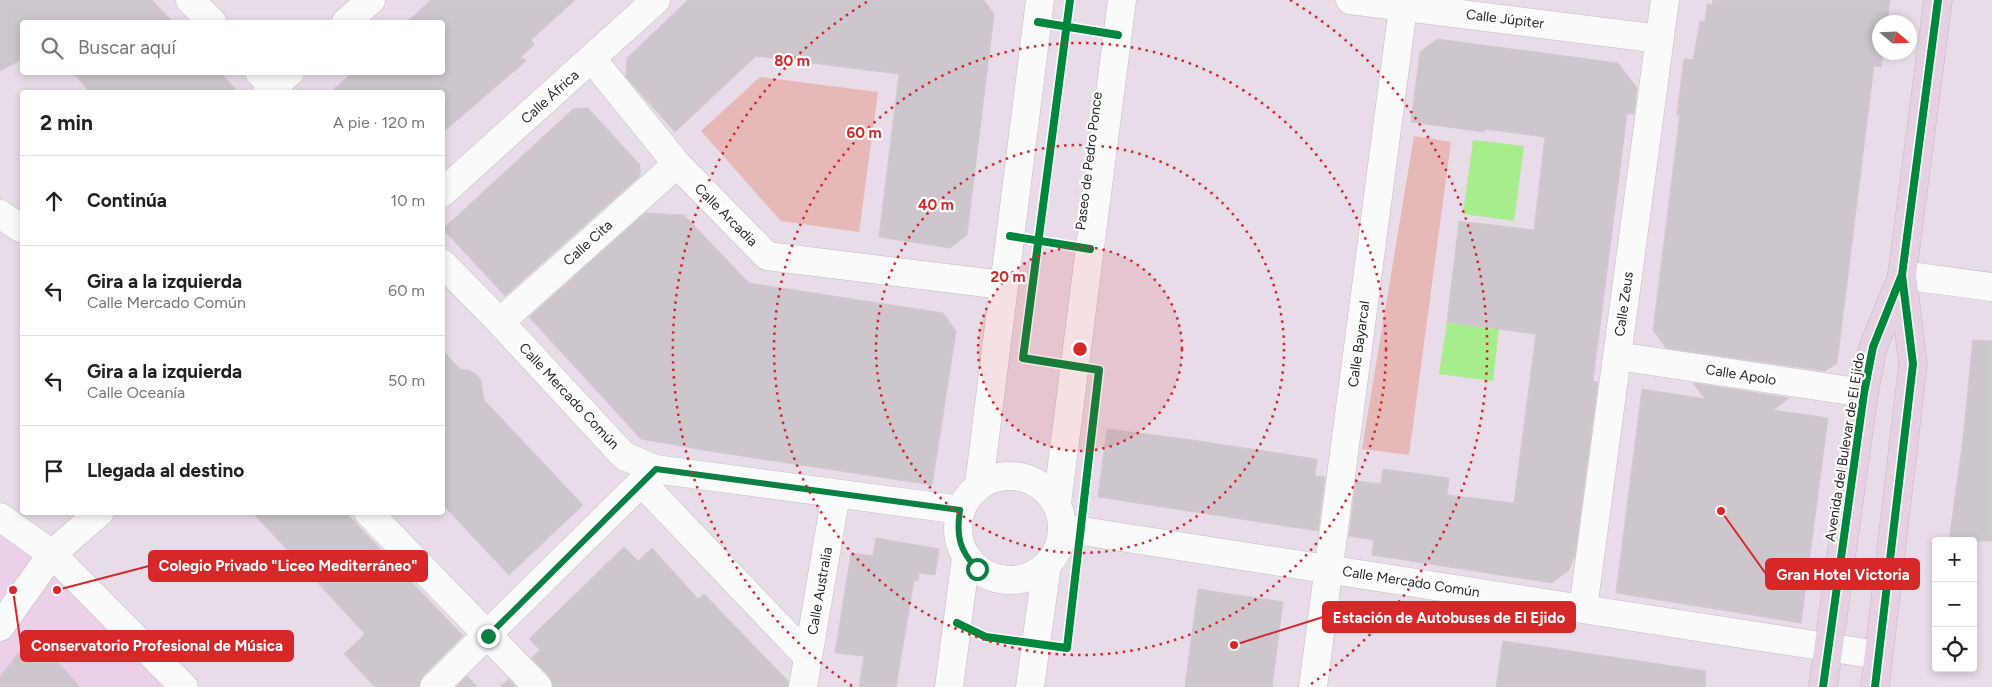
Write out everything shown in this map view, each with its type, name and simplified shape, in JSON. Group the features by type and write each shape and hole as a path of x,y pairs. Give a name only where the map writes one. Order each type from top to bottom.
{"main road":[{"name":"Avenida del Bulevar de El Ejido","path":"1875,687 1913,364 1902,275 1938,0"},
{"name":"Avenida del Bulevar de El Ejido","path":"1823,687 1872,347 1902,275"}],"street":[{"path":"190,0 210,20"},
{"path":"348,20 371,0"},
{"name":"Calle África","path":"445,190 656,0"},
{"path":"979,485 1040,0"},
{"name":"Paseo de Pedro Ponce","path":"1060,515 1122,0"},
{"name":"Calle Júpiter","path":"1350,0 1404,3 1660,39"},
{"name":"Calle Zeus","path":"1583,609 1665,0"},
{"name":"Calle Bayarcal","path":"1313,687 1404,3"},
{"name":"Calle Arcadia","path":"592,59 677,164 767,256 1003,284"},
{"name":"Calle Cita","path":"500,322 677,164"},
{"path":"0,214 20,229"},
{"name":"Calle Mercado Común","path":"445,266 500,322 624,456 649,476 808,657"},
{"path":"1902,275 1992,287"},
{"name":"Calle Apolo","path":"1617,356 1864,393"},
{"path":"1013,475 1030,479 1046,489 1060,515 1061,541 1056,554 1048,565 1035,574 1021,579 1005,580 990,577 977,569 966,557 960,542 957,526 960,510 968,496 979,485 995,477 1013,475"},
{"path":"434,687 649,476"},
{"name":"Calle Mercado Común","path":"649,476 836,494 960,510"},
{"name":"Calle Australia","path":"803,687 836,494"},
{"path":"0,627 52,554 97,515"},
{"path":"371,515 538,687"},
{"name":"Calle Mercado Común","path":"1060,515 1329,569 1878,655"},
{"path":"0,518 52,554 184,687"},
{"path":"949,687 966,557"},
{"path":"1030,687 1048,565"}],"shaded area":[{"path":"760,77 878,92 859,232 781,221 701,131"},
{"path":"1414,136 1451,142 1409,455 1362,449"},
{"path":"1473,140 1524,146 1514,221 1463,214"},
{"path":"1447,322 1499,329 1493,381 1439,374"},
{"path":"0,517 184,687 0,687"}],"building":[{"path":"0,0 152,0 171,20 20,20 20,60 0,71"},
{"path":"431,0 575,0 531,40 534,45 521,57 526,61 445,130 445,90 333,90 350,75 445,75 445,20 409,20"},
{"path":"688,0 984,0 994,14 967,235 950,248 879,237 899,74 756,56 675,132 626,77 627,58"},
{"path":"1713,0 1890,0 1888,15 1872,15 1872,60 1882,60 1881,67 1874,66 1837,363 1825,371 1666,348 1653,330 1680,115 1677,115 1684,59 1693,60 1700,21 1705,22 1707,4 1712,5"},
{"path":"1437,39 1618,63 1637,88 1634,114 1627,114 1593,381 1598,382 1575,555 1569,570 1552,583 1372,555 1374,540 1349,536 1356,481 1381,484 1383,469 1449,478 1447,495 1514,503 1536,334 1447,322 1459,221 1534,230 1545,137 1485,129 1484,132 1411,122 1420,52"},
{"path":"75,75 223,75 236,90 88,90"},
{"path":"588,108 640,165 640,176 505,296 445,231 445,227 573,109"},
{"path":"645,213 684,215 749,283 943,313 956,331 932,485 641,439 529,317"},
{"path":"1973,340 1992,341 1992,541 1977,541 1977,537 1950,537 1963,439"},
{"path":"445,353 461,370 468,370 477,375 481,381 484,400 583,505 509,575 445,507"},
{"path":"1693,383 1789,398 1773,410 1828,418 1801,623 1616,593 1642,389 1705,399"},
{"path":"1107,429 1317,459 1315,476 1325,477 1318,531 1098,497"},
{"path":"255,515 348,515 463,636 423,676 419,687 375,687 344,654 365,634"},
{"path":"876,538 939,549 935,575 919,573 918,581 914,580 896,687 859,687 864,656 835,653 851,553 873,556"},
{"path":"624,547 638,561 652,548 698,599 704,594 788,681 788,687 553,687 549,676 531,658 540,650 529,639"},
{"path":"1198,589 1283,602 1272,687 1185,687"},
{"path":"33,634 80,687 0,687 0,677"},
{"path":"1503,641 1706,671 1705,687 1496,687"},
{"path":"467,676 478,687 456,687"},
{"path":"509,679 516,687 500,687"}],"cycle path":[{"path":"957,623 986,637 1067,648 1099,370 1023,358 1070,0"},
{"path":"1875,687 1913,364 1902,275 1938,0"},
{"path":"1038,22 1118,35"},
{"path":"1010,236 1090,249"},
{"path":"1823,687 1864,393 1873,347 1901,277"}],"place":[{"name":"Gran Hotel Victoria","path":"1721,511"},
{"name":"Conservatorio Profesional de Música","path":"13,590"},
{"name":"Colegio Privado \"Liceo Mediterráneo\"","path":"57,590"},
{"name":"Estación de Autobuses de El Ejido","path":"1234,645"}],"route":[{"path":"488,636 656,469 960,510 957,526 960,542 966,557 977,569"}]}
